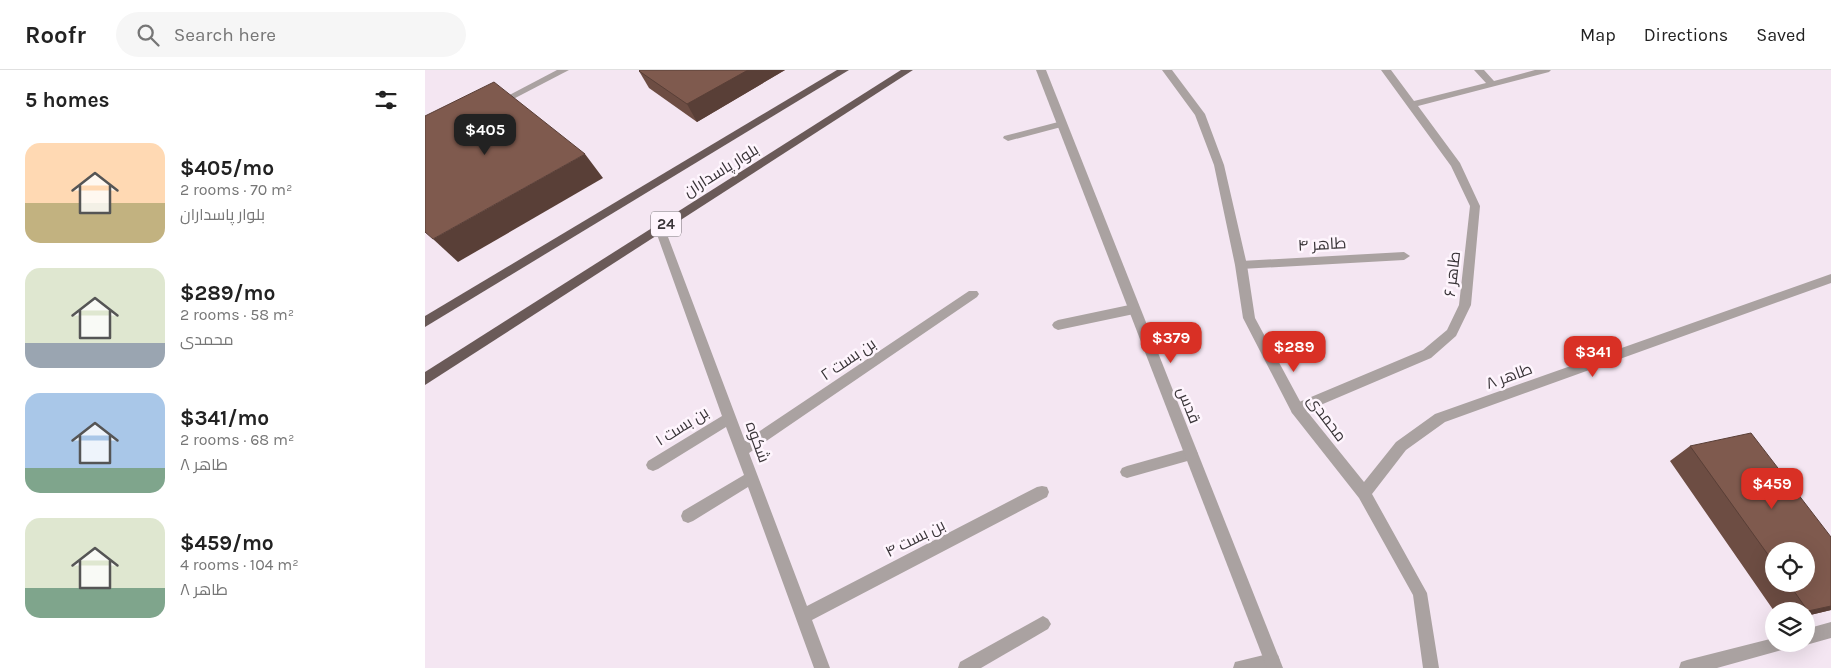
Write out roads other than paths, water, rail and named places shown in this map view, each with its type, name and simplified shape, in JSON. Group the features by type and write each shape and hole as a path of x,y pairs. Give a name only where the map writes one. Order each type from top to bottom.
{"highway":[{"name":"بلوار پاسداران","path":"425,322 844,70"},
{"name":"بلوار پاسداران","path":"425,379 908,70"}],"street":[{"path":"486,109 564,70"},
{"name":"قدس","path":"1041,70 1273,665"},
{"name":"محمدی","path":"1167,70 1199,114 1219,165 1241,265 1249,318 1297,409 1364,492 1420,593 1431,668"},
{"name":"طاهر ۶","path":"1297,409 1427,354 1452,333 1465,305 1475,206 1456,165 1386,70"},
{"path":"1479,70 1492,84"},
{"path":"1412,105 1546,70"},
{"path":"1008,138 1062,124"},
{"name":"شکوه","path":"659,228 822,668"},
{"name":"طاهر ۴","path":"1241,265 1404,256"},
{"name":"طاهر ۸","path":"1364,492 1401,446 1440,418 1831,278"},
{"name":"بن بست ۲","path":"742,450 973,294"},
{"path":"1058,325 1134,309"},
{"name":"بن بست ۱","path":"653,465 730,418"},
{"path":"1127,472 1191,454"},
{"path":"688,516 752,477"},
{"name":"بن بست ۴","path":"803,616 1042,492"},
{"path":"966,668 1043,624"},
{"path":"1815,634 1831,630"},
{"path":"1687,668 1765,648"},
{"path":"1241,668 1273,665"}]}
